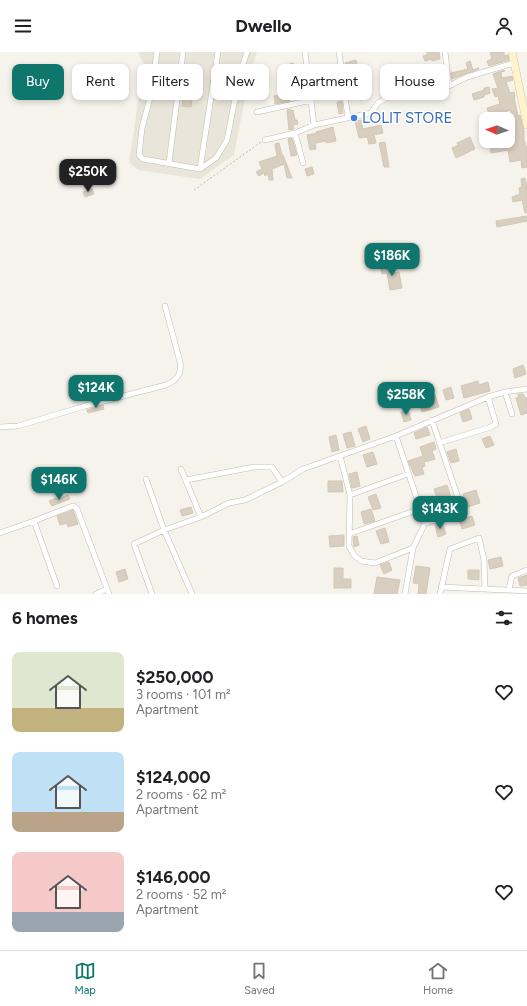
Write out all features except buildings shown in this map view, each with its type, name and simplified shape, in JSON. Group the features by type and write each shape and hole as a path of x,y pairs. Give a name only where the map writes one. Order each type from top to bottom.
{"main road":[{"path":"512,52 527,125"}],"street":[{"path":"157,52 151,94 142,128 139,155 143,159 200,169 216,158 227,140 240,73 247,52"},
{"path":"169,163 183,52"},
{"path":"200,169 218,52"},
{"path":"305,52 307,64"},
{"path":"339,52 348,118"},
{"path":"445,52 446,64"},
{"path":"449,86 467,77 514,63"},
{"path":"257,112 312,100 314,125"},
{"path":"265,140 295,133 314,125 371,113 378,103 383,100"},
{"path":"295,133 303,163"},
{"path":"0,427 18,426 85,406 166,385 177,379 180,372 180,362 165,306"},
{"path":"152,594 134,544 164,530 201,517 229,503 245,500 282,482 304,469 396,436 488,398 505,392 527,389"},
{"path":"505,392 512,414"},
{"path":"439,443 491,427 496,424 488,398"},
{"path":"424,523 463,512 432,420"},
{"path":"396,436 424,523 413,548 405,594"},
{"path":"340,456 350,495 349,546 354,555 361,561 375,563 413,548"},
{"path":"186,480 254,467 272,467 282,482"},
{"path":"181,469 201,517"},
{"path":"350,495 408,474"},
{"path":"146,479 164,530 192,594"},
{"path":"0,533 74,506 77,509 108,591 96,594"},
{"path":"349,534 420,508"},
{"path":"34,521 57,586"},
{"path":"440,594 450,549 479,538 484,560 485,589"},
{"path":"509,589 512,576 527,570"},
{"path":"441,587 527,591"}],"path":[{"path":"194,190 265,140"}],"shaded area":[{"path":"138,52 257,52 253,64 211,64 211,100 245,100 234,155 200,179 138,170 129,162 138,100 203,100 203,64 144,64"}],"place":[{"name":"LOLIT STORE","path":"354,118"}]}
